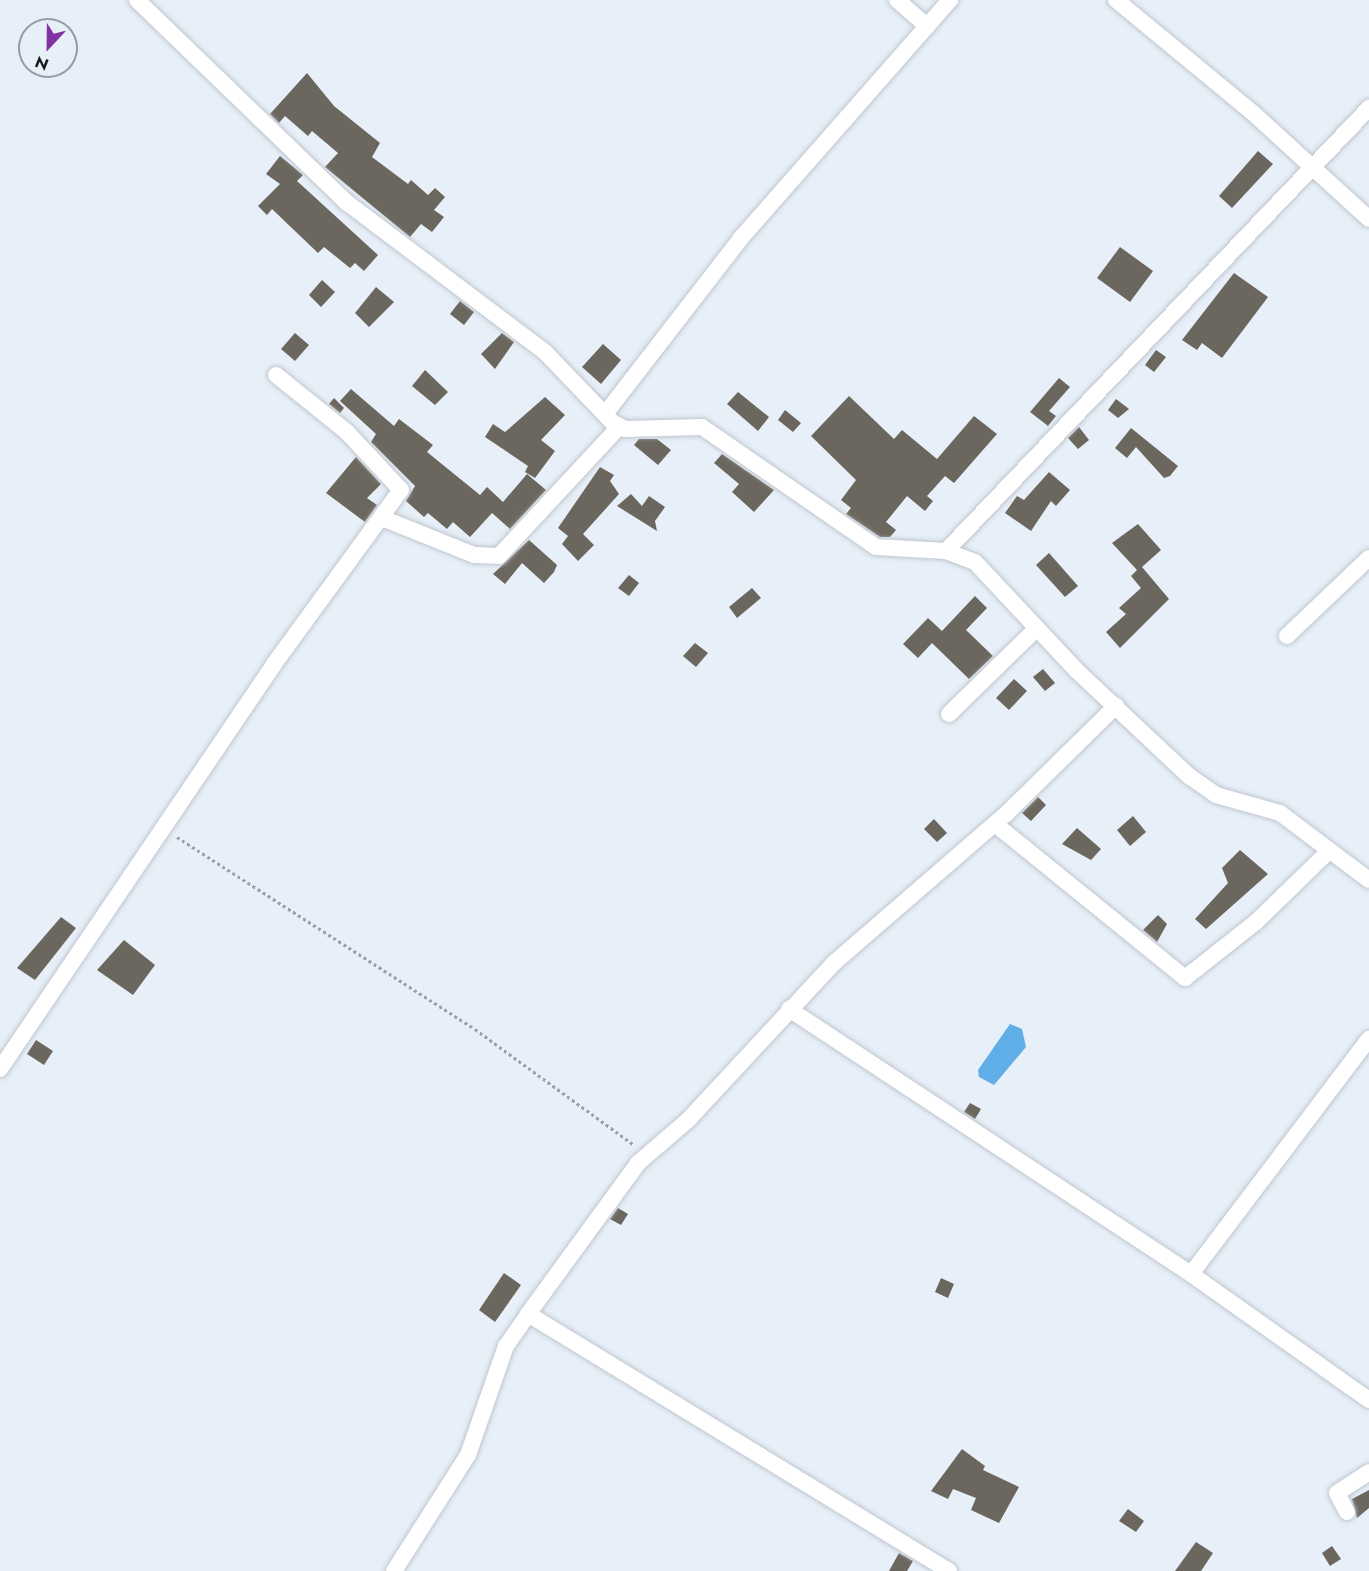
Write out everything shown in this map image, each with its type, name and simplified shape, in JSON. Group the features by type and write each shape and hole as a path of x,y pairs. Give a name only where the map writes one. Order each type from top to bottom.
{"street":[{"path":"137,0 346,202 544,351 619,427 702,426 876,547 946,551 975,562 1037,628 1116,706 1213,793 1264,805 1369,880"},
{"path":"897,0 927,26"},
{"path":"605,414 703,284 950,0"},
{"path":"1116,0 1312,166 1369,219"},
{"path":"946,551 1369,108"},
{"path":"0,1069 274,664 399,495 400,484 276,375"},
{"path":"382,518 474,555 499,556 619,427"},
{"path":"1287,636 1369,558"},
{"path":"949,714 1037,628"},
{"path":"394,1571 468,1455 506,1346 648,1155 693,1115 789,1009 901,901 995,824 1116,706"},
{"path":"995,824 1185,978 1256,922 1329,851"},
{"path":"789,1009 1191,1274 1369,1400"},
{"path":"1191,1274 1369,1040"},
{"path":"528,1314 949,1571"},
{"path":"1347,1512 1337,1493 1369,1472"}],"path":[{"path":"163,828 475,1029 648,1155"}],"water":[{"path":"1010,1024 1022,1029 1026,1047 994,1085 979,1077 978,1070"}],"building":[{"path":"307,73 334,106 380,143 372,157 408,184 411,180 428,195 435,188 445,197 434,210 444,217 432,232 421,224 410,237 325,167 338,153 312,131 308,136 285,116 279,123 270,114"},
{"path":"1258,151 1273,164 1232,208 1219,196"},
{"path":"280,156 303,175 297,181 378,255 364,271 355,263 350,268 324,247 318,253 272,209 267,215 258,206 280,184 266,174"},
{"path":"1120,247 1153,271 1130,302 1097,278"},
{"path":"1234,273 1268,297 1222,358 1202,343 1197,350 1182,340"},
{"path":"322,280 335,292 321,307 309,295"},
{"path":"376,287 394,302 369,327 355,313"},
{"path":"460,301 474,312 464,325 450,314"},
{"path":"295,333 309,345 295,361 281,349"},
{"path":"502,333 514,342 495,369 481,354"},
{"path":"603,344 621,360 601,384 582,367"},
{"path":"1156,350 1166,357 1154,372 1145,365"},
{"path":"425,370 448,392 435,405 412,386"},
{"path":"1059,378 1070,387 1049,411 1056,416 1048,426 1030,412"},
{"path":"351,389 394,426 399,419 433,445 427,452 480,495 487,487 503,502 527,474 546,490 510,529 492,513 470,537 453,522 447,529 428,513 424,517 406,501 415,486 371,442 376,434 340,401"},
{"path":"738,392 769,417 758,431 727,404"},
{"path":"849,396 894,439 902,430 937,459 974,416 997,434 954,483 945,476 927,496 933,501 925,511 907,496 886,522 896,530 890,537 880,537 846,514 851,508 841,500 856,480 811,436"},
{"path":"545,397 565,415 541,440 555,451 535,478 525,472 528,466 485,437 493,424 505,432"},
{"path":"334,398 344,408 340,413 329,404"},
{"path":"1116,399 1129,409 1118,418 1108,410"},
{"path":"785,410 801,423 793,432 778,420"},
{"path":"1079,427 1089,440 1078,449 1068,438"},
{"path":"1131,428 1178,466 1170,476 1164,478 1136,447 1127,458 1115,448"},
{"path":"639,439 657,439 671,450 658,465 634,445"},
{"path":"722,454 774,490 754,512 732,492 739,484 714,463"},
{"path":"356,457 381,484 367,498 377,505 365,522 326,493"},
{"path":"600,467 614,475 610,481 619,494 583,534 594,545 578,561 562,544 568,536 558,528"},
{"path":"1049,472 1070,490 1056,506 1051,501 1031,531 1005,513 1017,496 1024,500"},
{"path":"631,494 642,506 649,496 665,507 655,521 657,531 617,506"},
{"path":"1138,524 1161,550 1142,567 1169,599 1120,648 1106,632 1126,614 1119,608 1141,588 1131,576 1137,570 1112,543"},
{"path":"529,540 557,565 554,572 544,583 522,563 505,584 493,574"},
{"path":"1049,553 1078,586 1065,597 1036,565"},
{"path":"629,575 639,583 629,596 618,588"},
{"path":"752,588 761,598 737,618 729,607"},
{"path":"975,596 987,608 966,630 993,656 969,679 932,643 918,658 903,644 928,618 942,631"},
{"path":"695,643 708,653 696,667 683,656"},
{"path":"1043,669 1055,683 1045,691 1033,677"},
{"path":"1014,679 1027,691 1009,710 996,698"},
{"path":"1038,797 1046,805 1031,821 1022,813"},
{"path":"1133,816 1146,832 1130,846 1117,830"},
{"path":"934,819 947,833 937,842 924,829"},
{"path":"1077,828 1101,849 1091,860 1062,844"},
{"path":"1240,850 1268,874 1206,929 1195,919 1228,883 1222,868"},
{"path":"1158,915 1167,924 1157,942 1143,930"},
{"path":"61,917 76,928 35,980 17,968"},
{"path":"124,940 155,965 133,995 97,970"},
{"path":"36,1040 53,1051 44,1065 27,1054"},
{"path":"970,1103 981,1109 975,1119 964,1112"},
{"path":"618,1208 628,1214 621,1225 610,1219"},
{"path":"504,1273 521,1285 495,1322 479,1310"},
{"path":"941,1278 954,1284 948,1298 935,1292"},
{"path":"962,1449 985,1466 983,1470 1019,1487 999,1523 971,1510 976,1498 953,1489 948,1499 931,1491"},
{"path":"1369,1490 1369,1508 1357,1518 1352,1499"},
{"path":"1128,1509 1144,1521 1136,1532 1119,1521"},
{"path":"1196,1542 1213,1553 1201,1571 1175,1571"},
{"path":"1332,1546 1341,1559 1330,1566 1322,1553"},
{"path":"899,1553 913,1561 907,1571 889,1571"}]}
